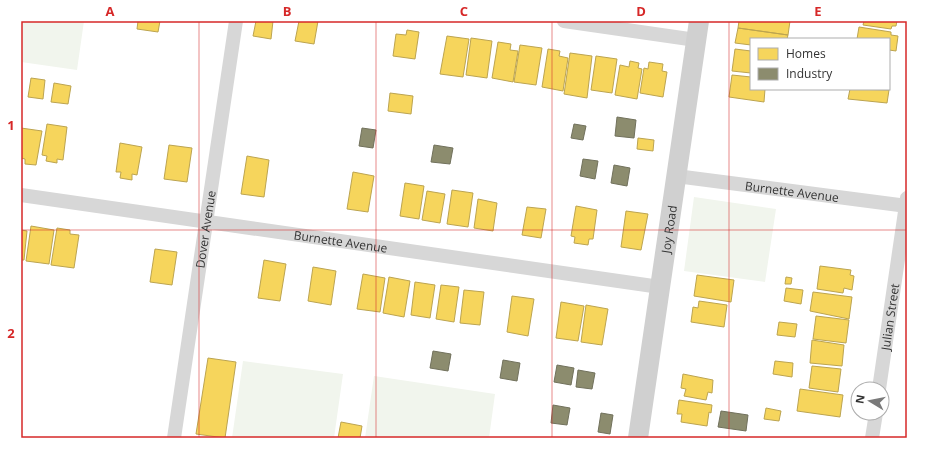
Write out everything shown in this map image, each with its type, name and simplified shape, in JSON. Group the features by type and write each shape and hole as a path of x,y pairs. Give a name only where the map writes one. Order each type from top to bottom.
{"street":[{"name":"Dover Avenue","path":"174,438 236,21"},
{"path":"564,21 697,30"},
{"name":"Joy Road","path":"638,438 697,30"},
{"name":"Burnette Avenue","path":"676,176 907,203"},
{"name":"Burnette Avenue","path":"21,195 660,287"},
{"name":"Julian Street","path":"880,381 907,203"},
{"path":"872,438 875,421"}],"shaded area":[{"path":"21,21 84,21 77,70 21,62"},
{"path":"694,197 776,209 765,282 684,271"},
{"path":"243,361 343,374 334,438 232,438"},
{"path":"374,376 495,394 489,438 365,438"}],"building: Homes":[{"path":"138,21 160,21 158,32 137,29"},
{"path":"256,21 273,21 271,39 253,36"},
{"path":"299,21 318,21 314,44 295,41"},
{"path":"739,21 790,21 788,35 738,28"},
{"path":"864,21 897,21 896,26 892,26 891,29 863,25"},
{"path":"859,27 891,32 891,35 898,36 896,51 890,50 890,38 857,38"},
{"path":"738,28 788,35 787,38 750,38 750,45 735,43"},
{"path":"407,30 419,32 415,59 393,56 396,34 406,35"},
{"path":"447,36 469,39 463,77 440,74"},
{"path":"471,38 492,41 487,78 466,75"},
{"path":"498,42 511,44 510,50 518,51 513,82 492,78"},
{"path":"520,45 542,48 536,85 514,82"},
{"path":"548,49 560,51 559,56 568,58 563,91 542,87"},
{"path":"735,49 750,51 750,73 732,71"},
{"path":"570,53 592,56 587,98 564,94"},
{"path":"596,56 617,59 612,93 591,90"},
{"path":"630,61 639,63 638,68 642,69 637,99 615,95 620,65 629,67"},
{"path":"649,62 663,64 662,71 667,72 663,97 640,93 644,68 648,69"},
{"path":"732,75 750,77 750,90 765,90 764,102 729,97"},
{"path":"31,78 45,80 43,99 28,97"},
{"path":"54,83 71,86 68,104 51,102"},
{"path":"850,90 889,90 887,103 848,99"},
{"path":"390,93 413,96 411,114 388,111"},
{"path":"47,124 67,127 63,160 57,159 57,163 46,161 47,156 42,155"},
{"path":"21,128 42,131 36,165 25,164 25,159 21,158"},
{"path":"638,138 654,140 653,151 637,149"},
{"path":"120,143 142,147 137,175 132,174 132,180 120,178 121,172 116,172"},
{"path":"169,145 192,148 187,182 164,179"},
{"path":"247,156 269,160 264,197 241,194"},
{"path":"353,172 374,176 368,212 347,209"},
{"path":"405,183 424,186 419,219 400,216"},
{"path":"452,190 473,193 468,227 447,224"},
{"path":"427,191 445,194 440,223 422,220"},
{"path":"478,199 497,203 493,231 474,228"},
{"path":"576,206 597,210 593,239 589,239 588,245 574,243 575,237 571,236"},
{"path":"527,207 546,209 541,238 522,235"},
{"path":"626,211 648,214 641,250 621,247"},
{"path":"31,226 54,230 49,264 26,261"},
{"path":"57,228 70,230 70,234 79,235 74,268 51,265"},
{"path":"21,230 27,231 24,260 21,260"},
{"path":"155,249 177,252 172,285 150,282"},
{"path":"264,260 286,264 280,301 258,298"},
{"path":"820,266 851,270 850,275 854,276 852,290 844,288 843,293 817,289"},
{"path":"313,267 336,271 331,305 308,301"},
{"path":"363,274 385,278 380,312 357,309"},
{"path":"697,275 734,280 731,302 694,296"},
{"path":"389,277 410,281 404,317 383,313"},
{"path":"786,277 792,278 791,284 785,284"},
{"path":"415,282 435,285 430,318 411,315"},
{"path":"441,285 459,287 454,322 436,319"},
{"path":"786,288 803,290 801,304 784,301"},
{"path":"464,290 484,292 480,325 460,323"},
{"path":"813,292 852,297 849,319 810,311"},
{"path":"512,296 534,299 528,336 507,332"},
{"path":"699,301 727,305 724,327 691,322 693,307 698,308"},
{"path":"561,302 584,306 578,341 556,338"},
{"path":"586,305 608,309 602,345 581,342"},
{"path":"816,316 849,320 846,343 813,339"},
{"path":"779,322 797,324 795,337 777,335"},
{"path":"812,340 844,345 842,366 810,363"},
{"path":"208,358 236,362 225,438 196,434"},
{"path":"775,361 793,363 792,377 773,374"},
{"path":"812,366 841,369 838,392 809,388"},
{"path":"683,374 713,380 712,393 708,392 706,400 684,396 686,389 681,388"},
{"path":"800,389 843,395 840,417 797,411"},
{"path":"679,400 712,405 711,413 709,412 707,426 681,422 682,414 677,414"},
{"path":"766,408 781,411 779,421 764,419"},
{"path":"341,422 362,426 360,438 338,438"}],"building: Industry":[{"path":"617,117 636,120 634,138 615,136"},
{"path":"574,124 586,126 583,140 571,138"},
{"path":"362,128 376,130 373,148 359,146"},
{"path":"434,145 453,148 450,164 431,162"},
{"path":"583,159 598,161 595,179 580,176"},
{"path":"614,165 630,168 627,186 611,183"},
{"path":"433,351 451,354 448,371 430,368"},
{"path":"503,360 520,363 517,381 500,378"},
{"path":"557,365 574,368 571,385 554,382"},
{"path":"578,370 595,373 592,389 576,387"},
{"path":"553,405 570,408 567,425 551,423"},
{"path":"721,411 748,415 746,431 718,427"},
{"path":"601,413 613,415 610,434 598,432"}]}
